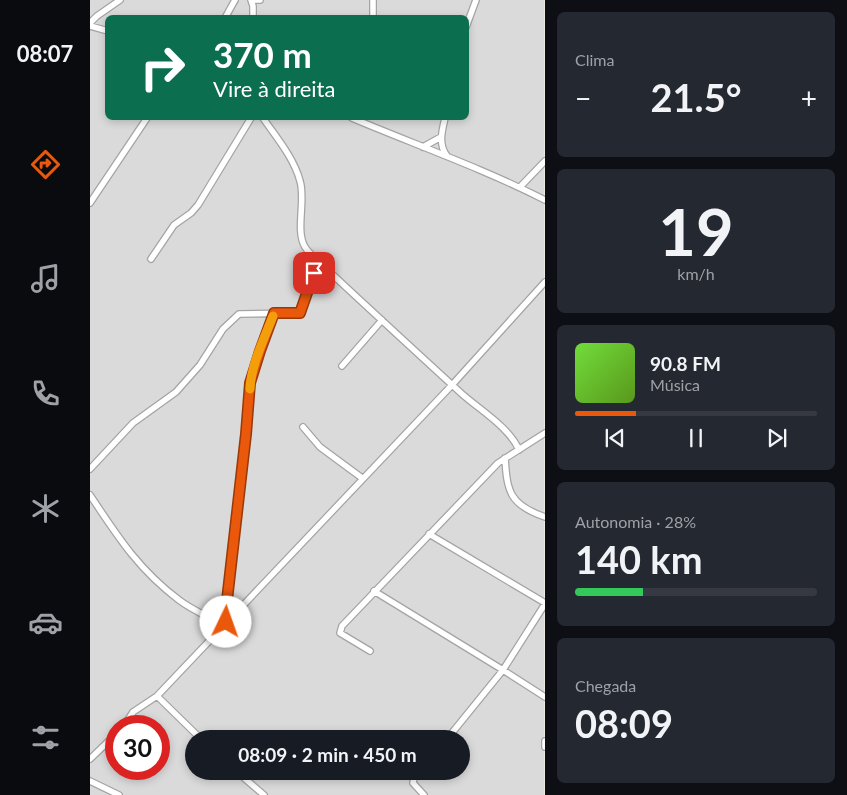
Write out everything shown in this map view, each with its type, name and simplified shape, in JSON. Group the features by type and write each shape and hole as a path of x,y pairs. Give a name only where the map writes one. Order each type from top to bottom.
{"street":[{"path":"105,30 90,24 97,16 120,0"},
{"path":"227,15 235,0"},
{"path":"253,15 252,0 260,0"},
{"path":"469,19 476,0"},
{"path":"373,1 373,15"},
{"path":"90,203 146,120"},
{"path":"151,259 174,224 198,205 250,120"},
{"path":"264,120 295,167 301,182 301,238 304,246 452,385 506,431 516,442 519,450"},
{"path":"357,120 520,187 544,200"},
{"path":"445,120 441,137 443,149 447,156"},
{"path":"423,147 441,137"},
{"path":"520,187 544,161"},
{"path":"90,468 133,423 176,392 200,365 223,329 239,314 300,313 318,261"},
{"path":"132,715 157,696 452,385 544,282"},
{"path":"225,623 250,383 274,313"},
{"path":"342,366 382,320"},
{"path":"303,427 320,447 362,478"},
{"path":"370,651 340,633 339,631 342,626 498,463 544,434"},
{"path":"505,458 508,484 518,504 526,510 544,517"},
{"path":"90,495 118,539 136,561 180,601 225,623"},
{"path":"429,534 544,603 503,670 454,730"},
{"path":"374,592 544,697"},
{"path":"157,696 192,730"},
{"path":"544,741 544,747"},
{"path":"90,759 105,745"},
{"path":"246,780 264,795"},
{"path":"414,780 413,783 424,795"},
{"path":"90,781 119,795"}],"shaded area":[{"path":"90,0 544,0 544,795 90,795"}],"slow traffic":[{"path":"250,389 251,377 273,316"}],"route":[{"path":"226,622 251,377 274,313 300,313 314,273"}]}
